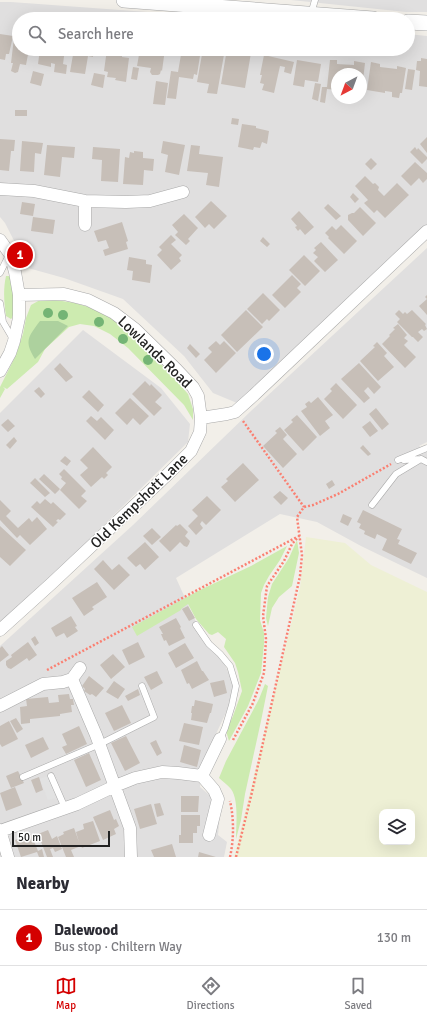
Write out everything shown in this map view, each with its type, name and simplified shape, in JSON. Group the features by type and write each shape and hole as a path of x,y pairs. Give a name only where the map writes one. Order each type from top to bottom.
{"street":[{"path":"124,0 313,7 338,12"},
{"path":"415,22 427,23"},
{"path":"0,189 34,191 85,201 150,201 183,192"},
{"path":"85,201 85,225"},
{"path":"201,418 235,412 427,231"},
{"path":"0,240 10,254 19,295 19,318 14,340 10,353 0,371"},
{"name":"Lowlands Road","path":"19,295 64,294 88,300 114,313 135,329 193,387 198,396 201,418"},
{"name":"Old Kempshott Lane","path":"0,630 58,578 168,474 190,451 200,432 201,418"},
{"path":"0,706 43,684 63,682 72,679 80,668"},
{"path":"72,679 100,744 130,828 131,857"},
{"path":"202,776 225,742"},
{"path":"8,857 0,831 77,804 135,778 162,772 202,776 214,790 218,798 209,835"}],"lane":[{"path":"0,273 10,254"},
{"path":"0,303 3,322 14,340"},
{"path":"398,460 427,448"},
{"path":"398,460 424,461"},
{"path":"372,505 396,474 424,461"},
{"path":"196,625 209,644 230,666 236,686 225,728 225,742"},
{"path":"23,777 100,744 154,717 142,686"},
{"path":"51,776 65,808"}],"path":[{"path":"240,416 304,507"},
{"path":"236,857 300,576 302,555 297,517 304,507 338,494 398,460"},
{"path":"42,673 299,536"},
{"path":"225,742 254,703 264,673 266,639 263,616 267,586 284,561 292,544 299,536"},
{"path":"230,797 233,815 232,848 230,857"}],"shaded area":[{"path":"291,0 427,0 427,12 406,12"},
{"path":"0,2 147,12 12,12 12,56 415,56 415,35 427,36 427,228 237,403 213,393 184,356 123,299 64,278 28,268 5,223 0,217"},
{"path":"427,248 427,442 419,446 427,452 427,578 361,546 317,522 280,514 176,578 196,622 193,625 224,663 234,685 229,706 202,764 200,787 221,805 218,835 227,842 224,857 0,857 0,646 133,525 251,411"},
{"path":"83,330 161,388 190,424 188,442 54,574 0,622 0,413"},
{"path":"48,776 56,798 48,800 40,779"}],"green space":[{"path":"6,276 9,276 13,289 13,315 11,319 6,316 5,311 4,291"},
{"path":"49,299 75,303 92,308 114,319 167,370 188,394 193,409 193,420 184,405 128,348 110,334 94,326 80,324 69,327 45,349 38,362 7,389 3,387 5,389 0,398 0,387 15,357 31,305 40,300"},
{"path":"40,321 58,321 68,326 35,359 29,348 29,339 30,335"},
{"path":"306,537 345,543 371,565 427,592 427,857 234,857 300,588"},
{"path":"297,540 299,553 292,586 279,597 272,608 268,626 266,618 268,597 272,584 289,558"},
{"path":"287,546 264,585 261,593 260,620 264,633 264,644 261,673 248,706 229,741 226,731 242,691 235,663 224,647 226,639 218,632 212,635 209,634 196,619 188,604 181,610 137,636 132,627 198,591 251,566"},
{"path":"265,684 268,686 236,839 234,794 231,789 219,778 226,761 259,699"}],"building":[{"path":"0,34 12,36 9,54 6,54 5,60 0,59"},
{"path":"12,55 12,56 28,56 26,65 20,64 18,72 15,73 11,71 13,63 11,63"},
{"path":"39,56 64,56 63,64 67,65 66,74 54,72 55,64 51,63 51,67 38,64"},
{"path":"73,56 88,56 85,74 70,72"},
{"path":"106,56 122,56 129,58 126,82 115,80 116,78 107,77 108,72 104,71"},
{"path":"139,56 164,56 162,71 161,70 160,74 158,75 152,75 150,72 151,68 137,66"},
{"path":"181,56 200,56 197,75 194,74 193,79 179,77 176,99 167,98 171,71 178,72"},
{"path":"202,56 224,56 217,94 207,93 209,84 197,82"},
{"path":"226,56 250,56 245,88 221,84"},
{"path":"264,56 294,62 291,74 284,72 285,67 280,66 274,93 262,90 264,84 260,83 262,75 260,75"},
{"path":"421,58 427,59 427,87 419,86 420,71 416,70 417,61 421,61"},
{"path":"297,60 321,64 318,82 305,80 304,87 293,85"},
{"path":"330,60 337,60 337,64 354,65 354,61 365,63 364,68 331,68 331,89 327,89 325,103 320,102 322,87 327,87"},
{"path":"371,62 380,64 380,67 397,69 397,66 406,68 402,93 400,93 399,98 392,97 392,92 385,91 385,93 367,90"},
{"path":"133,67 139,68 137,80 131,79"},
{"path":"408,69 415,70 412,90 405,89"},
{"path":"33,71 44,74 41,86 30,83"},
{"path":"94,73 105,75 103,88 91,85"},
{"path":"156,81 168,83 165,105 153,104"},
{"path":"315,83 321,84 318,101 312,99"},
{"path":"15,110 27,110 27,116 15,116"},
{"path":"232,118 239,119 238,125 231,124"},
{"path":"242,124 256,126 256,128 269,131 267,144 262,142 260,148 254,147 253,150 238,147"},
{"path":"427,137 427,153 420,144"},
{"path":"0,139 15,140 14,151 11,151 9,171 0,170"},
{"path":"22,141 43,143 41,154 35,153 34,172 20,171"},
{"path":"163,141 185,145 179,175 165,172 168,155 161,153"},
{"path":"47,145 75,147 74,158 62,157 60,177 44,175"},
{"path":"191,145 200,146 199,154 223,157 219,187 206,185 208,173 187,171"},
{"path":"93,147 120,149 118,182 101,181 102,160 92,159"},
{"path":"415,147 427,157 422,164 410,152"},
{"path":"134,151 143,152 143,158 154,159 153,171 144,170 143,185 123,184 125,157 129,158 130,152 134,153"},
{"path":"371,158 377,164 371,170 365,164"},
{"path":"415,162 427,173 427,179 423,183 419,178 411,186 401,176"},
{"path":"365,176 373,184 375,183 379,187 378,190 384,196 397,183 409,195 385,218 377,210 374,213 364,203 368,200 355,186"},
{"path":"353,193 359,199 355,203 350,197"},
{"path":"211,201 227,216 214,229 209,224 205,228 195,217"},
{"path":"22,202 35,204 33,216 20,214"},
{"path":"328,204 341,216 336,220 324,208"},
{"path":"360,207 376,223 363,236 348,220 348,215 354,213"},
{"path":"299,211 314,227 305,235 300,229 298,231 295,227 297,226 291,219"},
{"path":"184,214 198,228 188,239 190,241 186,245 175,235 178,232 172,225"},
{"path":"33,217 55,220 53,234 31,231"},
{"path":"122,222 128,241 126,242 128,249 105,256 103,250 109,248 106,240 98,242 94,231"},
{"path":"341,225 357,241 344,254 325,233 332,226 336,230"},
{"path":"171,235 176,240 171,244 182,255 179,258 181,261 171,270 157,255 162,250 159,247"},
{"path":"263,237 270,244 267,247 260,241"},
{"path":"321,242 338,260 325,272 314,261 318,257 313,253 316,250 314,248"},
{"path":"304,255 320,271 305,286 289,270"},
{"path":"129,257 146,260 146,264 152,265 150,283 132,280 133,271 127,270"},
{"path":"292,275 301,284 297,288 301,292 285,308 272,295"},
{"path":"263,293 280,310 269,321 267,319 262,324 247,309"},
{"path":"427,299 427,315 419,306"},
{"path":"246,310 263,327 237,352 221,335"},
{"path":"399,310 403,314 405,312 407,314 412,310 426,324 427,329 424,331 422,329 418,332 423,337 418,342 397,322 400,319 395,314"},
{"path":"398,324 407,335 404,338 408,341 404,345 416,357 405,368 382,344 395,329 393,328"},
{"path":"216,341 220,345 224,341 236,353 216,373 204,360 212,352 208,348"},
{"path":"377,342 387,353 384,356 394,367 378,381 360,361 375,347 373,346"},
{"path":"190,344 200,354 196,358 187,348"},
{"path":"60,363 73,377 66,382 54,369"},
{"path":"359,363 381,387 374,394 368,387 364,391 370,398 364,403 341,379"},
{"path":"145,381 150,386 151,384 162,395 155,402 162,408 154,416 132,394"},
{"path":"336,383 357,405 343,419 324,399 332,391 330,389"},
{"path":"39,387 45,394 41,398 34,391"},
{"path":"89,390 104,405 98,412 82,397"},
{"path":"318,397 333,415 325,421 330,428 320,436 301,411 307,407 305,404 309,401 311,403"},
{"path":"130,398 149,416 140,425 133,418 127,425 115,413"},
{"path":"376,408 389,424 382,430 369,414"},
{"path":"297,415 317,437 303,451 284,430 293,422 291,420"},
{"path":"91,416 97,421 101,417 114,430 105,440 86,421"},
{"path":"8,419 15,426 8,432 1,425"},
{"path":"370,421 378,431 370,437 362,427"},
{"path":"280,427 287,435 283,439 297,454 283,468 263,446 277,433 275,431"},
{"path":"14,437 17,441 10,449 6,445"},
{"path":"363,445 371,454 368,456 360,448"},
{"path":"93,447 112,467 106,473 108,475 104,479 102,477 91,487 80,475 88,468 80,460"},
{"path":"65,456 71,461 67,466 60,461"},
{"path":"243,463 259,480 235,502 221,487 228,481 226,479"},
{"path":"64,469 86,491 81,496 87,501 79,509 60,490 66,483 61,479 62,477 59,474"},
{"path":"44,474 60,489 55,494 39,479"},
{"path":"35,478 50,493 45,497 30,483"},
{"path":"332,480 335,485 329,489 326,484"},
{"path":"280,491 288,498 281,505 273,497"},
{"path":"207,496 221,510 206,525 202,521 200,524 203,528 196,535 188,526 198,516 192,510"},
{"path":"45,499 51,504 53,502 66,514 60,520 58,519 56,521 58,522 53,527 31,507 37,501 40,504"},
{"path":"0,500 11,511 6,516 18,528 29,518 32,522 37,517 47,529 30,545 20,535 17,538 0,520"},
{"path":"363,510 402,529 397,539 400,540 398,544 417,553 411,564 382,550 387,539 377,534 375,539 364,534 365,531 359,528 361,524 357,522"},
{"path":"343,514 352,518 348,526 340,522"},
{"path":"180,524 188,532 185,536 190,541 189,544 187,547 180,542 170,552 159,541 176,525 177,526"},
{"path":"0,526 26,550 10,566 0,557"},
{"path":"152,528 161,537 152,545 143,536"},
{"path":"145,542 159,557 145,570 140,564 136,567 127,558"},
{"path":"103,560 112,570 119,564 130,575 114,590 94,569"},
{"path":"97,582 107,597 92,607 94,609 84,616 72,598"},
{"path":"188,606 195,618 189,621 182,609"},
{"path":"71,616 77,626 75,627 78,631 67,638 64,633 56,637 51,628"},
{"path":"176,618 185,638 169,646 166,640 164,641 161,634 163,634 159,627"},
{"path":"35,636 39,643 35,646 31,639"},
{"path":"28,642 37,655 29,661 27,658 11,669 8,668 6,661 12,657 11,655"},
{"path":"138,642 145,657 129,665 122,650"},
{"path":"185,643 194,658 176,668 168,653"},
{"path":"2,646 9,655 0,662 0,648"},
{"path":"113,654 125,667 111,679 100,665"},
{"path":"197,661 209,680 192,689 189,683 187,684 181,670"},
{"path":"157,671 163,683 151,690 144,677"},
{"path":"89,676 104,688 96,697 84,691 85,689 82,686"},
{"path":"224,680 227,693 214,697 210,683"},
{"path":"114,681 125,689 118,699 106,692"},
{"path":"138,689 140,695 128,701 125,696"},
{"path":"69,694 70,699 73,699 74,705 71,705 72,712 60,714 60,716 30,719 30,723 21,724 20,707 27,706 26,699 48,697 49,703 59,702 58,695"},
{"path":"195,700 213,704 207,723 191,720 192,706 194,706"},
{"path":"122,705 131,723 114,731 105,713"},
{"path":"16,718 23,729 17,733 10,721"},
{"path":"9,721 18,739 2,747 0,744 0,726"},
{"path":"184,723 203,727 199,745 179,741"},
{"path":"79,726 87,744 66,754 62,747 67,745 62,734"},
{"path":"126,736 140,763 125,771 111,743"},
{"path":"43,737 49,749 31,758 25,745"},
{"path":"156,740 162,753 157,756 150,743"},
{"path":"184,745 201,750 197,767 180,762"},
{"path":"89,753 101,780 86,787 74,760"},
{"path":"18,771 24,783 11,788 6,776"},
{"path":"39,777 43,790 36,793 31,780"},
{"path":"15,787 22,805 6,811 0,793"},
{"path":"181,796 199,796 198,812 181,812"},
{"path":"160,803 164,815 157,817 154,804"},
{"path":"151,804 157,824 140,829 134,809"},
{"path":"110,810 114,820 116,819 119,826 114,829 116,834 103,840 93,817"},
{"path":"181,815 200,815 200,826 197,826 197,833 193,833 193,843 179,843 179,835 181,835"},
{"path":"93,821 100,841 82,848 81,846 71,850 74,857 66,857 58,837 64,834 63,832 74,828 79,842 76,832 84,829 83,824"},
{"path":"48,830 52,839 57,836 62,849 55,852 53,848 50,849 53,857 47,857 38,834"},
{"path":"31,834 38,851 42,849 44,857 39,857 37,852 21,857 15,840"},
{"path":"172,844 176,857 154,857 151,850"},
{"path":"199,852 216,857 198,857"}],"place":[{"name":"Dalewood","path":"20,255"}]}
